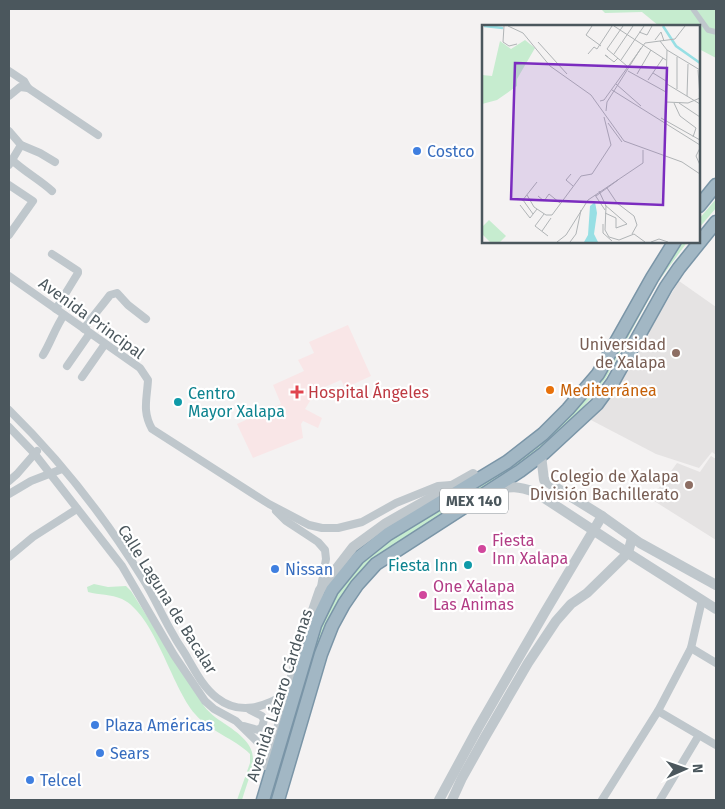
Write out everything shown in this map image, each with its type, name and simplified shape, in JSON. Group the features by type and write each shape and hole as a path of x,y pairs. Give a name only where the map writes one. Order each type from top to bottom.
{"highway":[{"path":"700,205 716,186"},
{"name":"Avenida Lázaro Cárdenas","path":"700,242 716,222"},
{"name":"Avenida Lázaro Cárdenas","path":"263,800 315,625 332,590 358,558 388,534 507,462 543,434 568,409 598,374 674,242"},
{"name":"Avenida Lázaro Cárdenas","path":"278,800 321,654 332,626 344,604 376,564 488,492 541,455 596,404 614,382 666,287 700,242"},
{"path":"473,474 507,462"},
{"path":"255,800 267,759"}],"street":[{"path":"693,9 708,30 716,32"},
{"path":"9,71 24,81 28,88 98,135"},
{"path":"9,96 20,87 28,88"},
{"path":"9,131 21,145 55,162"},
{"path":"21,145 11,162 35,177 52,191"},
{"path":"9,185 33,201 9,236"},
{"path":"52,254 78,271 56,309"},
{"name":"Avenida Principal","path":"9,276 140,368 148,380 144,410 147,421 152,429 269,504 309,525 322,528 338,528 362,522 396,503 438,486 458,484"},
{"path":"88,320 94,316 110,294 114,293 146,319"},
{"path":"62,301 88,320"},
{"path":"42,355 52,339 55,328 64,315"},
{"path":"67,366 87,331 88,320"},
{"path":"82,377 105,344"},
{"name":"Calle Laguna de Bacalar","path":"9,410 62,469 101,518 139,572 175,638 208,690 225,703 245,708 266,705 288,693"},
{"name":"Calle Laguna de Bacalar","path":"9,427 34,453 122,566 174,656 205,701 214,709 236,721 267,759"},
{"path":"9,481 34,453 43,448"},
{"path":"541,455 544,480 602,516 632,538 716,585"},
{"path":"9,494 31,481 62,469"},
{"name":"Avenida Lázaro Cárdenas","path":"267,759 276,736 298,654 320,590 353,547 386,524 473,474"},
{"path":"488,492 512,486 535,492 716,609"},
{"path":"70,500 81,492"},
{"name":"Avenida Principal","path":"269,504 286,521 321,545"},
{"path":"9,557 33,537 77,509"},
{"path":"439,800 478,728 602,516"},
{"path":"91,527 101,518"},
{"path":"320,590 326,560 325,550 321,545 323,535 331,528"},
{"path":"452,800 485,737 528,663 556,621 571,604 587,593 628,553 632,538"},
{"path":"602,800 658,711 691,648 702,600"},
{"path":"691,648 716,663"},
{"path":"236,721 254,730 262,727 264,720 262,716 245,708"},
{"path":"658,711 716,745"},
{"path":"660,800 699,735"}],"shaded area":[{"name":"Universidad de Xalapa","path":"679,281 716,307 716,455 712,452 699,468 656,454 589,419 608,399"},
{"name":"Hospital Ángeles","path":"348,325 371,376 345,388 341,380 318,390 318,393 305,409 322,418 318,428 303,421 301,424 303,438 253,458 237,424 281,404 273,385 304,371 298,360 314,353 309,342"},
{"name":"Colegio de Xalapa División Bachillerato","path":"711,456 716,459 716,540 651,499 677,463 700,472"}],"green space":[{"path":"601,9 716,9 716,58 700,50 700,25 658,25 642,12 605,13"},
{"path":"716,199 716,208 700,227 700,218"},
{"path":"679,242 687,242 658,282 606,378 544,452 412,537 344,599 277,800 270,800 320,625 334,592 361,560 412,524 508,463 600,376"},
{"path":"94,584 108,587 126,586 131,591 204,706 212,715 240,735 247,743 252,751 253,758 242,800 237,800 250,763 250,754 244,748 208,726 195,714 186,702 153,635 134,607 114,596 88,592 87,587"}],"place":[{"name":"Costco","path":"417,151"},
{"name":"Universidad de Xalapa","path":"676,353"},
{"name":"Mediterránea","path":"550,390"},
{"name":"Hospital Ángeles","path":"297,392"},
{"name":"Centro Mayor Xalapa","path":"178,402"},
{"name":"Colegio de Xalapa División Bachillerato","path":"689,485"},
{"name":"Fiesta Inn Xalapa","path":"482,549"},
{"name":"Fiesta Inn","path":"468,565"},
{"name":"Nissan","path":"275,569"},
{"name":"One Xalapa Las Animas","path":"423,595"},
{"name":"Plaza Américas","path":"95,725"},
{"name":"Sears","path":"100,753"},
{"name":"Telcel","path":"30,780"}]}
